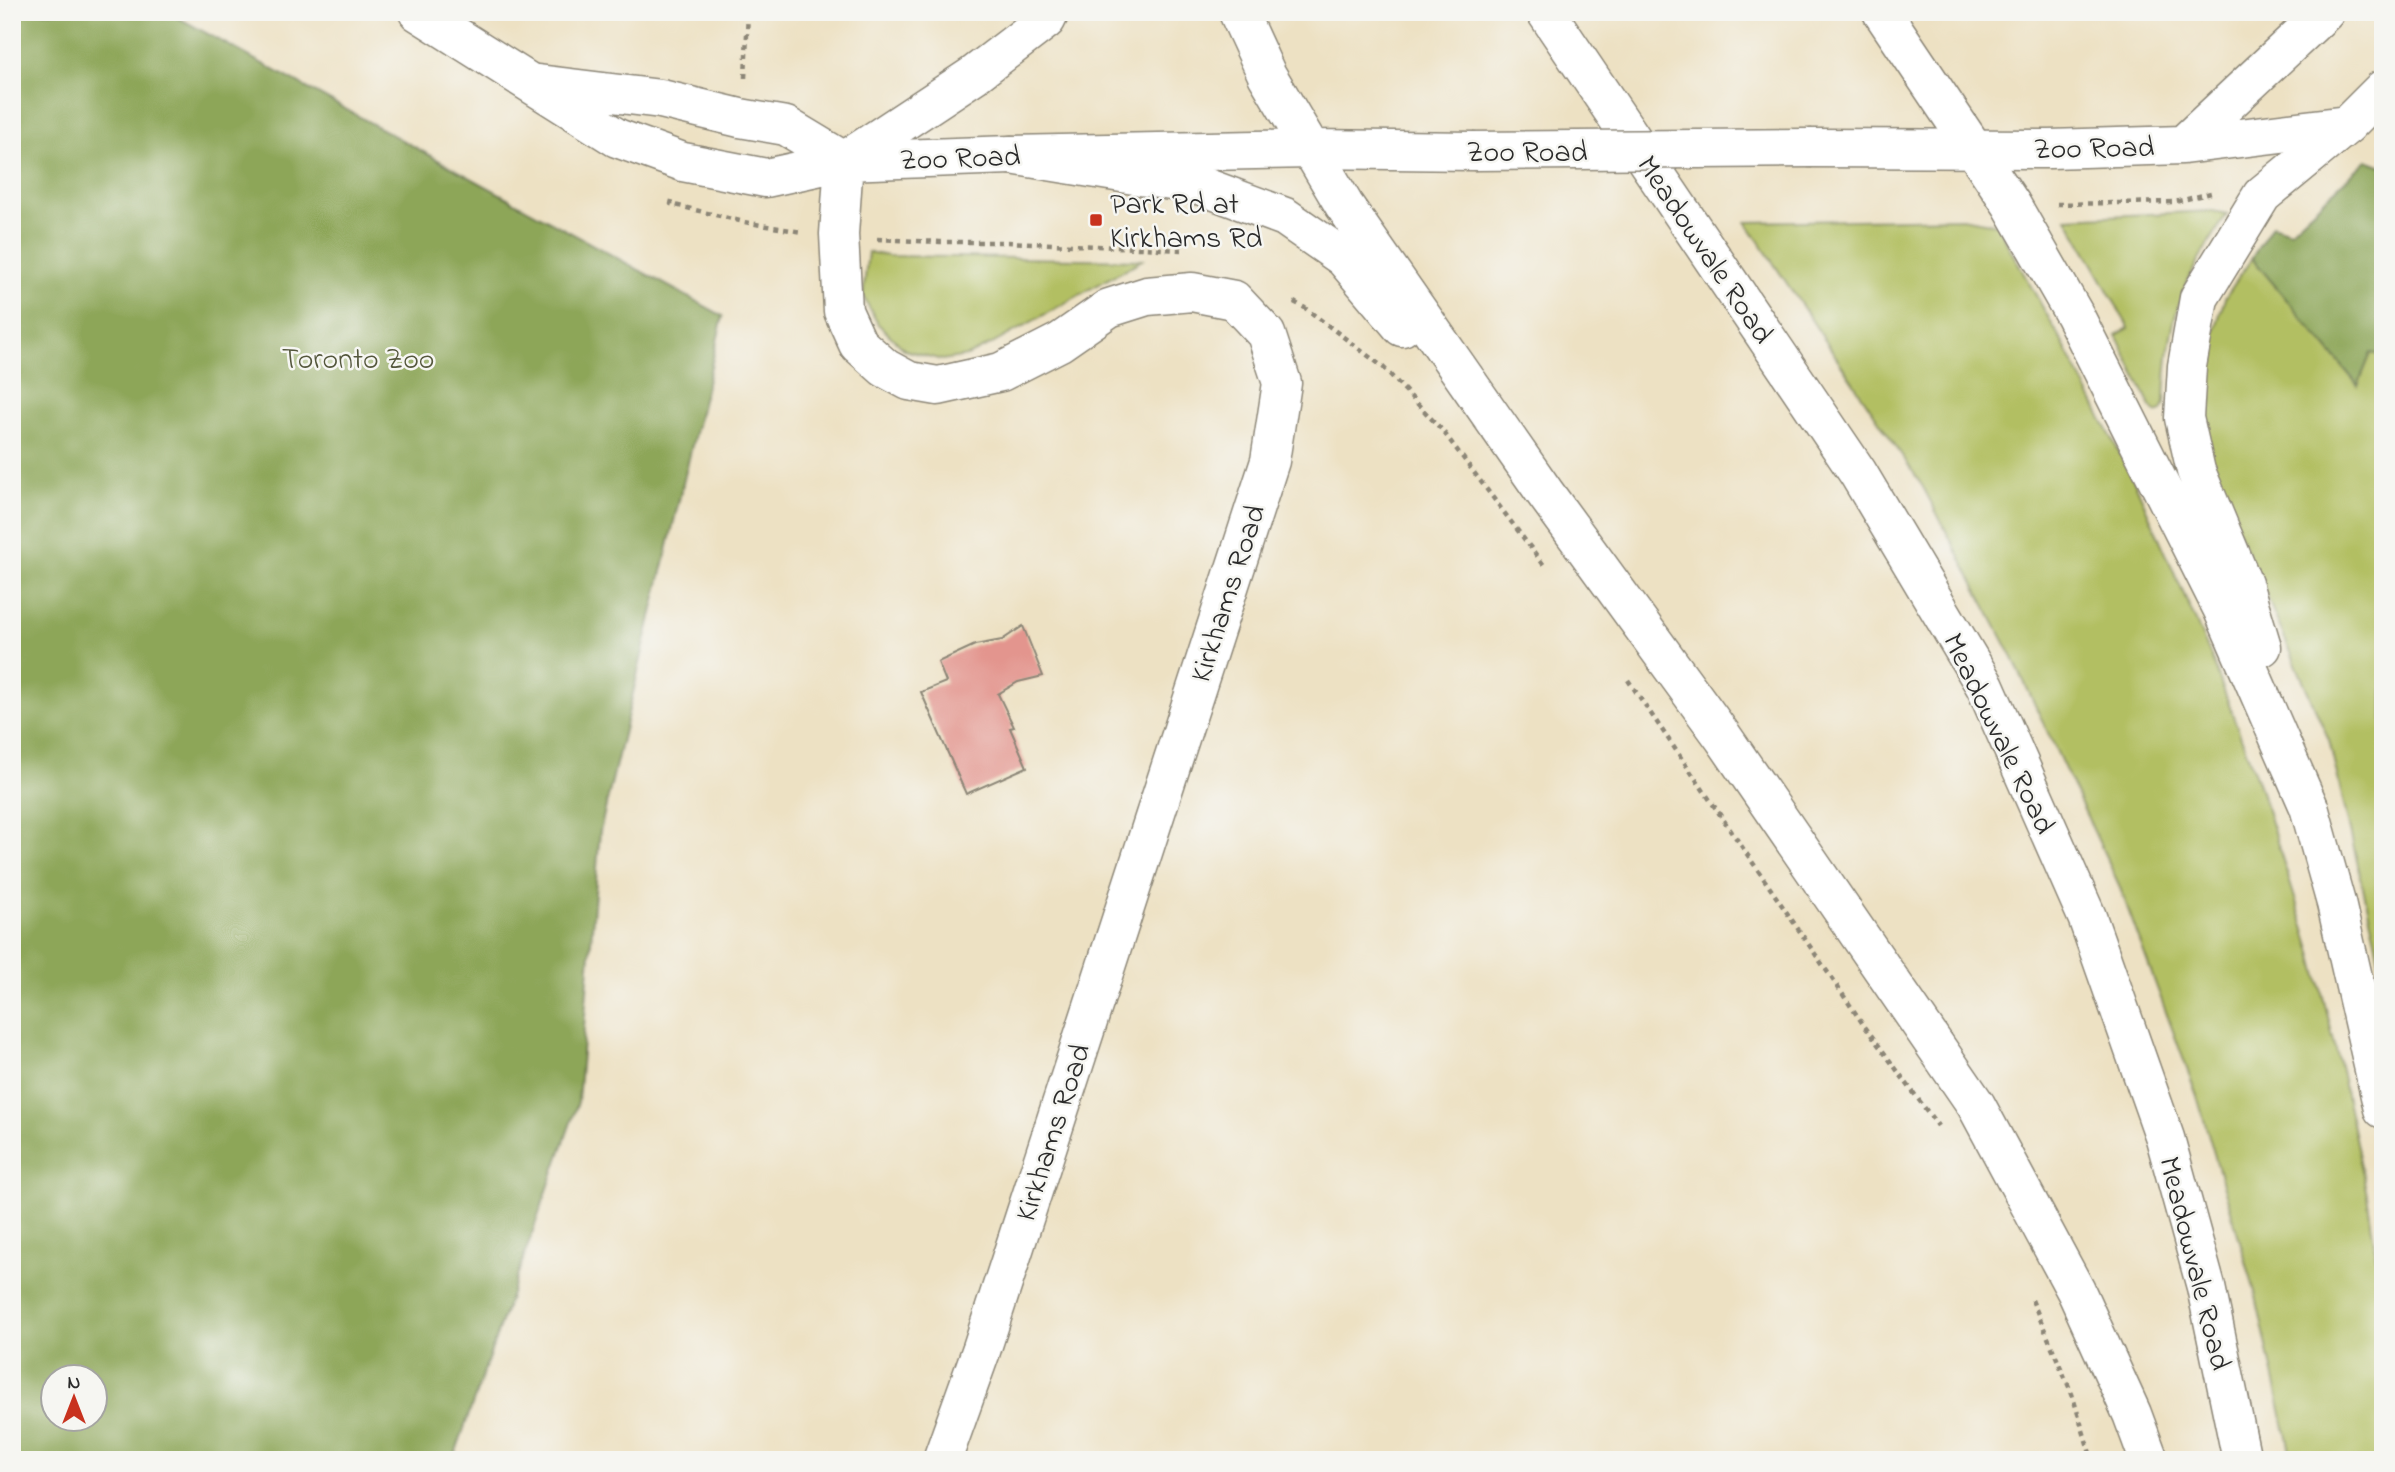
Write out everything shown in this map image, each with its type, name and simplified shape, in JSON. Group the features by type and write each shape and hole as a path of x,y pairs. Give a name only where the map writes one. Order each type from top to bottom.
{"main road":[{"name":"Zoo Road","path":"418,12 617,138 683,162 766,178 844,162 1011,155 1311,149 2050,149 2183,145 2325,12"},
{"path":"844,162 974,75 1046,20 1050,12"},
{"path":"1238,12 1267,75 1344,205 1545,493 1723,737 1976,1105 2076,1291 2132,1413 2149,1460"},
{"name":"Meadowvale Road","path":"1546,12 1858,473 1985,686 2087,917 2165,1138 2206,1287 2242,1460"},
{"path":"1882,12 2011,204 2086,338 2222,608 2309,807"},
{"name":"Zoo Road","path":"527,83 661,99 786,126 844,162"},
{"path":"2383,89 2347,125 2262,195 2199,298 2188,366 2184,418 2196,471 2243,583 2309,807 2336,903 2383,1109"},
{"path":"2183,145 2347,125"},
{"path":"1011,155 1202,186 1285,217 1344,258 1545,493"},
{"name":"Kirkhams Road","path":"844,162 839,234 843,311 858,344 885,368 908,381 938,386 1001,372 1060,342 1109,308 1147,296 1192,292 1234,300 1266,334 1282,383 1270,461 989,1324 942,1460"}],"path":[{"path":"745,89 748,12"},
{"path":"2056,204 2175,202 2221,190"},
{"path":"671,204 744,222 806,232"},
{"path":"866,238 1193,250"},
{"path":"1292,301 1391,376 1442,430 1551,575"},
{"path":"1621,670 1863,1024 1945,1135"},
{"path":"2030,1295 2072,1394 2092,1460"}],"green space":[{"name":"Toronto Zoo","path":"12,12 168,12 723,316 600,831 578,1102 453,1460 12,1460"},
{"path":"2367,160 2383,166 2383,355 2371,353 2358,385 2252,258 2272,225 2290,231"},
{"path":"2212,211 2227,214 2197,263 2182,295 2169,348 2165,403 2162,411 2156,413 2116,335 2129,328 2067,218"},
{"path":"1962,218 1996,224 2061,340 2135,483 2210,654 2259,785 2312,952 2340,1066 2367,1195 2383,1305 2383,1460 2292,1460 2255,1292 2197,1096 2119,885 2013,658 1923,487 1746,222"},
{"path":"868,252 888,256 1142,260 992,344 967,356 942,360 905,350 878,324 863,296"},
{"path":"2252,258 2358,385 2371,353 2383,355 2383,983 2329,740 2209,464 2202,409 2208,353 2225,298"}],"building":[{"path":"1023,626 1043,676 1018,682 998,694 1014,727 1010,728 1027,767 966,794 921,692 946,682 938,662 975,645 1002,640"}],"place":[{"name":"Park Rd at Kirkhams Rd","path":"1096,220"}]}
